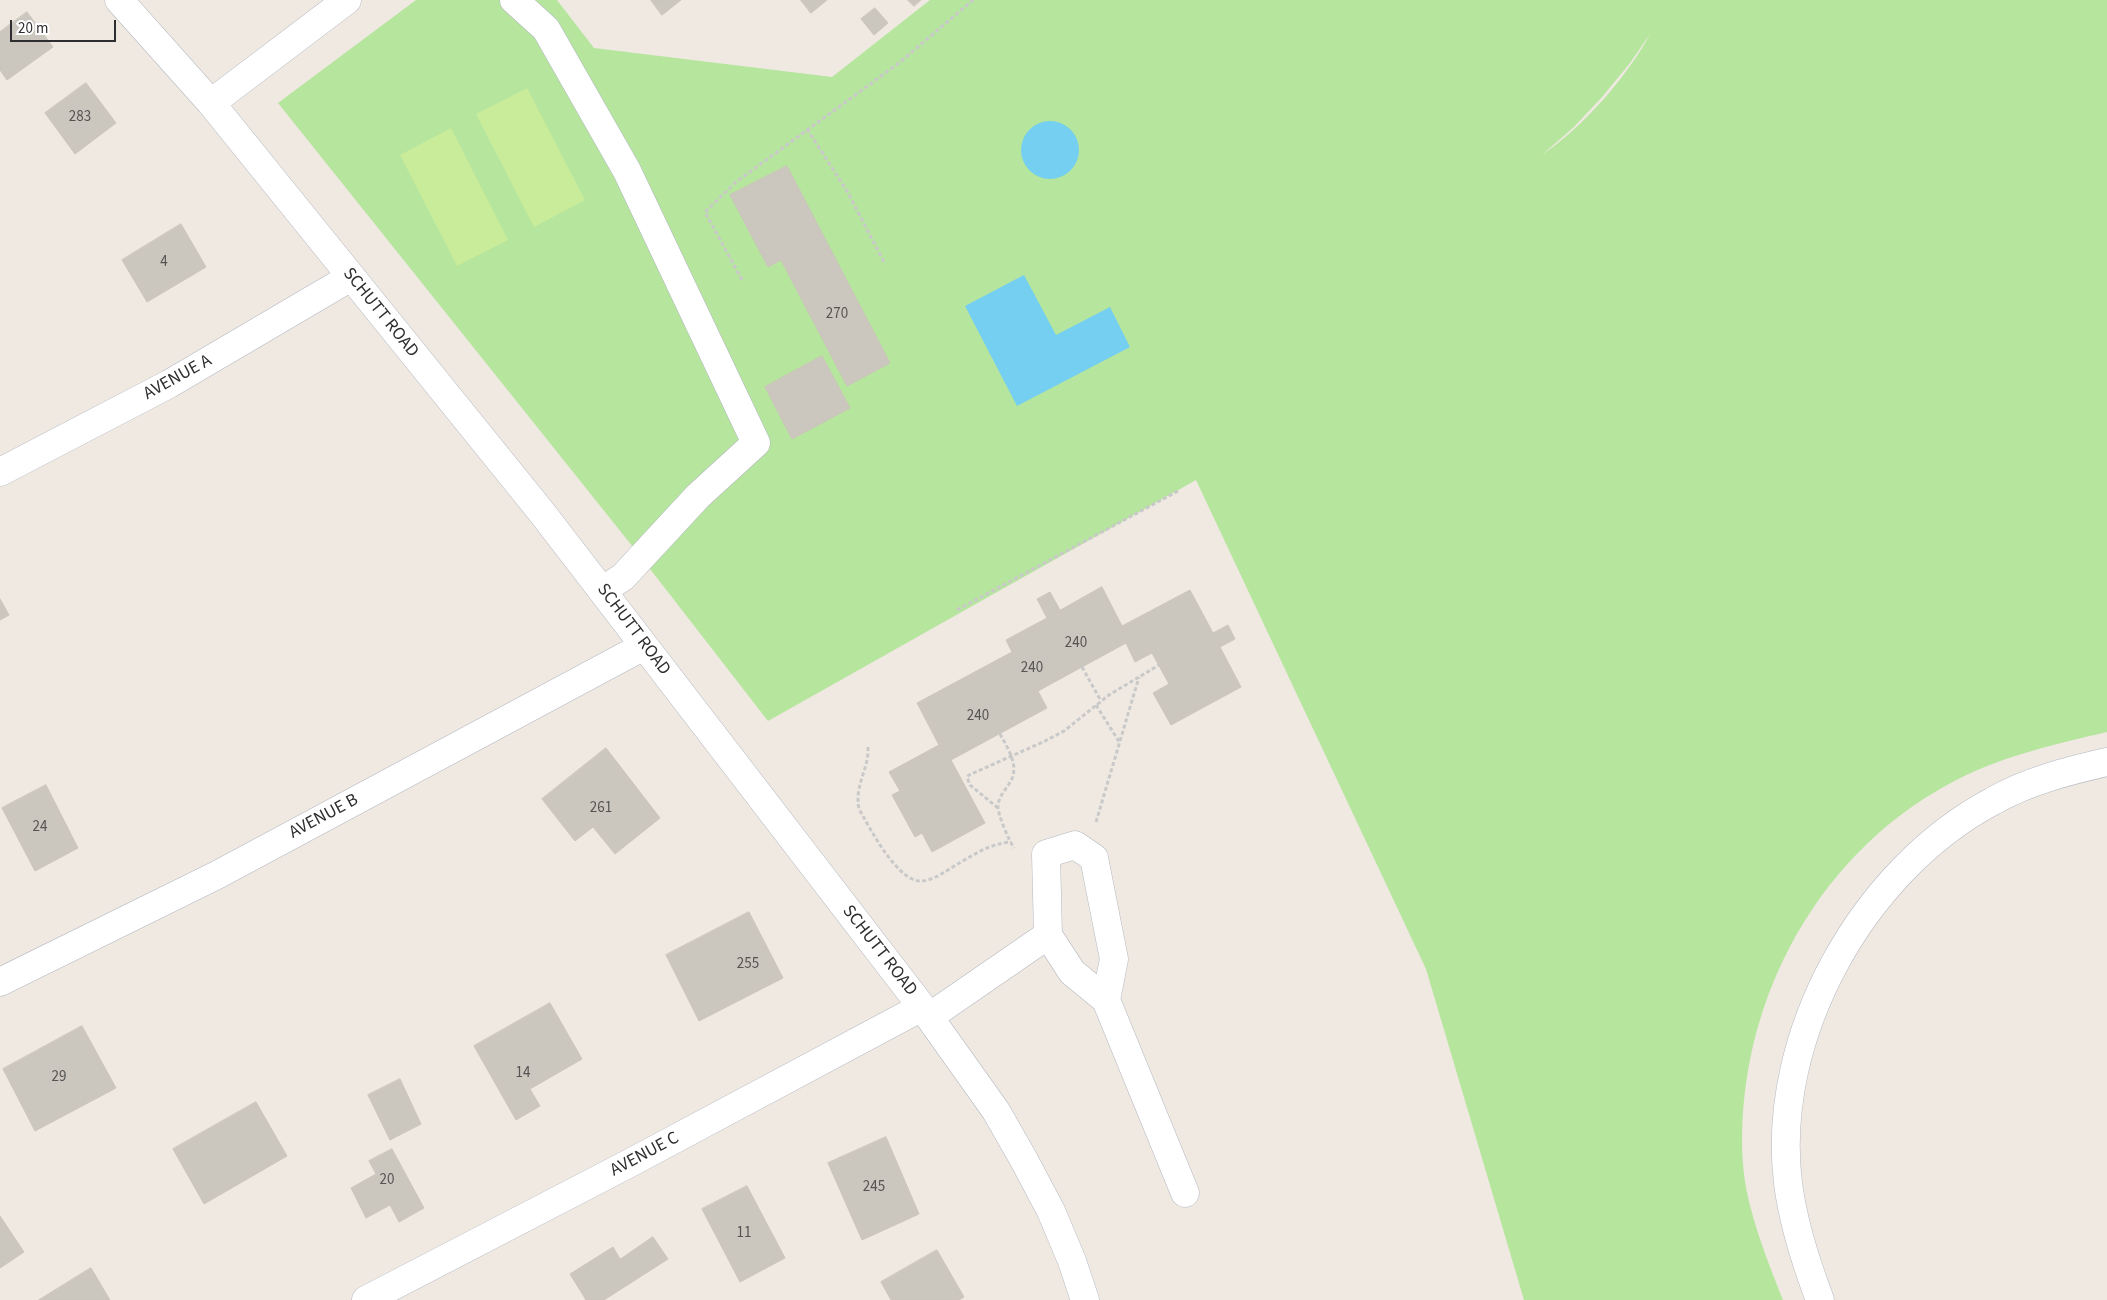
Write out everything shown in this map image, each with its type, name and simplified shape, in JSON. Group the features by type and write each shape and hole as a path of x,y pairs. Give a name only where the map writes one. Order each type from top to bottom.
{"street":[{"name":"SCHUTT ROAD","path":"120,0 211,104 603,590 926,1012 996,1111 1024,1160 1051,1211 1072,1261 1085,1300"},
{"path":"211,104 347,0"},
{"path":"514,0 546,29 627,171 756,443 698,496 623,577 603,590"},
{"name":"AVENUE A","path":"0,472 169,384 351,276"},
{"name":"AVENUE B","path":"0,982 217,875 644,646"},
{"path":"1820,1300 1795,1221 1788,1183 1787,1135 1791,1093 1804,1035 1815,1003 1831,970 1849,938 1886,888 1915,856 1940,835 1992,801 2020,788 2065,772 2107,762"},
{"path":"1106,1000 1114,959 1096,867 1094,858 1075,845 1046,854 1048,935 1072,972 1106,1000 1186,1193"},
{"name":"AVENUE C","path":"366,1300 926,1012 1048,935"}],"path":[{"path":"742,280 705,212 736,182 900,63 973,0"},
{"path":"807,129 846,191 885,264"},
{"path":"958,610 1178,491"},
{"path":"1019,855 1011,842 998,808 970,785 967,778 969,775 1064,731 1101,701 1159,665"},
{"path":"1082,667 1101,701"},
{"path":"1096,823 1140,676"},
{"path":"1096,705 1120,744"},
{"path":"998,808 1001,796 1014,776 1011,755 1000,734"},
{"path":"868,747 868,761 857,791 858,809 903,874 912,879 922,881 934,878 984,848 1011,842"}],"green space":[{"path":"416,0 557,0 594,48 832,77 930,0 2107,0 2107,732 2025,753 1985,767 1947,785 1899,816 1857,854 1821,897 1791,945 1768,996 1752,1051 1744,1107 1743,1164 1748,1198 1770,1268 1783,1300 1524,1300 1426,969 1196,480 768,721 633,547 278,103","holes":["1650,34 1617,84 1603,100 1573,130 1542,155 1574,127 1603,96 1630,63"]},
{"path":"527,88 585,200 534,227 476,114"},
{"path":"451,128 508,240 457,266 400,155"}],"water":[{"path":"1044,121 1056,121 1071,129 1079,144 1079,156 1071,171 1056,179 1044,179 1029,171 1021,156 1021,144 1029,129"},
{"path":"1024,275 1056,335 1110,307 1130,347 1017,406 965,306"}],"building":[{"path":"651,0 681,0 662,15"},
{"path":"801,0 827,0 811,13"},
{"path":"908,0 921,0 914,6"},
{"path":"875,8 888,23 874,35 861,19"},
{"path":"27,12 53,47 7,80 0,70 0,32"},
{"path":"86,83 116,123 75,154 45,113"},
{"path":"787,166 890,363 847,386 781,260 768,267 730,195"},
{"path":"181,224 206,267 147,302 122,260"},
{"path":"822,356 850,408 792,439 765,387"},
{"path":"1102,587 1122,626 1190,590 1213,633 1228,625 1235,639 1220,647 1241,687 1171,725 1153,693 1169,684 1152,653 1135,662 1126,643 1038,691 1047,708 951,760 985,823 932,852 922,833 915,837 892,795 900,791 889,772 939,745 917,703 1012,652 1006,640 1047,618 1037,599 1050,592 1060,610"},
{"path":"0,599 9,615 0,620"},
{"path":"606,748 660,818 615,854 593,827 575,841 542,799"},
{"path":"46,785 78,848 35,871 2,808"},
{"path":"749,912 783,978 699,1021 666,955"},
{"path":"550,1003 582,1059 530,1089 540,1106 516,1120 474,1046"},
{"path":"82,1026 116,1088 35,1131 3,1069"},
{"path":"400,1079 421,1124 390,1140 368,1095"},
{"path":"256,1102 287,1156 204,1204 173,1149"},
{"path":"886,1137 919,1214 862,1240 828,1163"},
{"path":"392,1149 424,1208 399,1222 390,1205 366,1218 351,1188 376,1174 369,1161"},
{"path":"747,1186 785,1258 740,1282 702,1209"},
{"path":"0,1216 24,1252 0,1268"},
{"path":"653,1237 668,1259 604,1300 586,1300 570,1274 613,1247 620,1259"},
{"path":"937,1250 964,1297 959,1300 891,1300 881,1282"},
{"path":"91,1268 110,1300 39,1300"}]}
